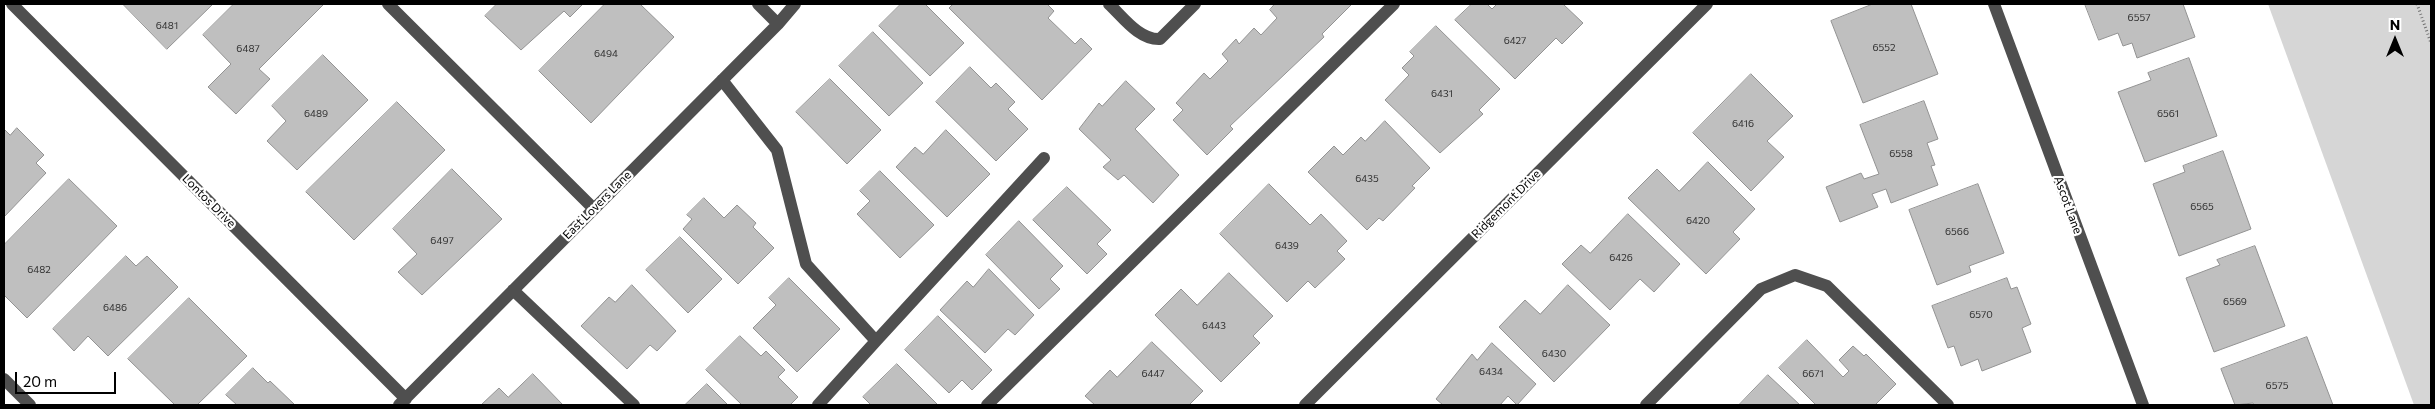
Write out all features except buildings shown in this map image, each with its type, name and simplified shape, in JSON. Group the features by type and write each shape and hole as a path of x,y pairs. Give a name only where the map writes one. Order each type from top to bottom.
{"street":[{"name":"Lontos Drive","path":"12,4 402,402"},
{"path":"388,4 593,208"},
{"path":"758,4 778,24"},
{"name":"East Lovers Lane","path":"402,402 778,24 795,4"},
{"path":"1109,4 1144,37 1153,39 1160,39 1195,4"},
{"path":"987,405 1394,4"},
{"name":"Ridgemont Drive","path":"1305,405 1707,4"},
{"name":"Ascot Lane","path":"1994,4 2141,405"},
{"path":"722,80 777,150 806,264 876,341"},
{"path":"818,405 1044,158"},
{"path":"1646,405 1761,289 1795,275 1827,286 1948,405"},
{"path":"513,290 634,405"},
{"path":"4,379 30,405"}],"path":[{"path":"2417,4 2431,43"}],"shaded area":[{"path":"2268,4 2431,4 2431,405 2414,405"}]}
